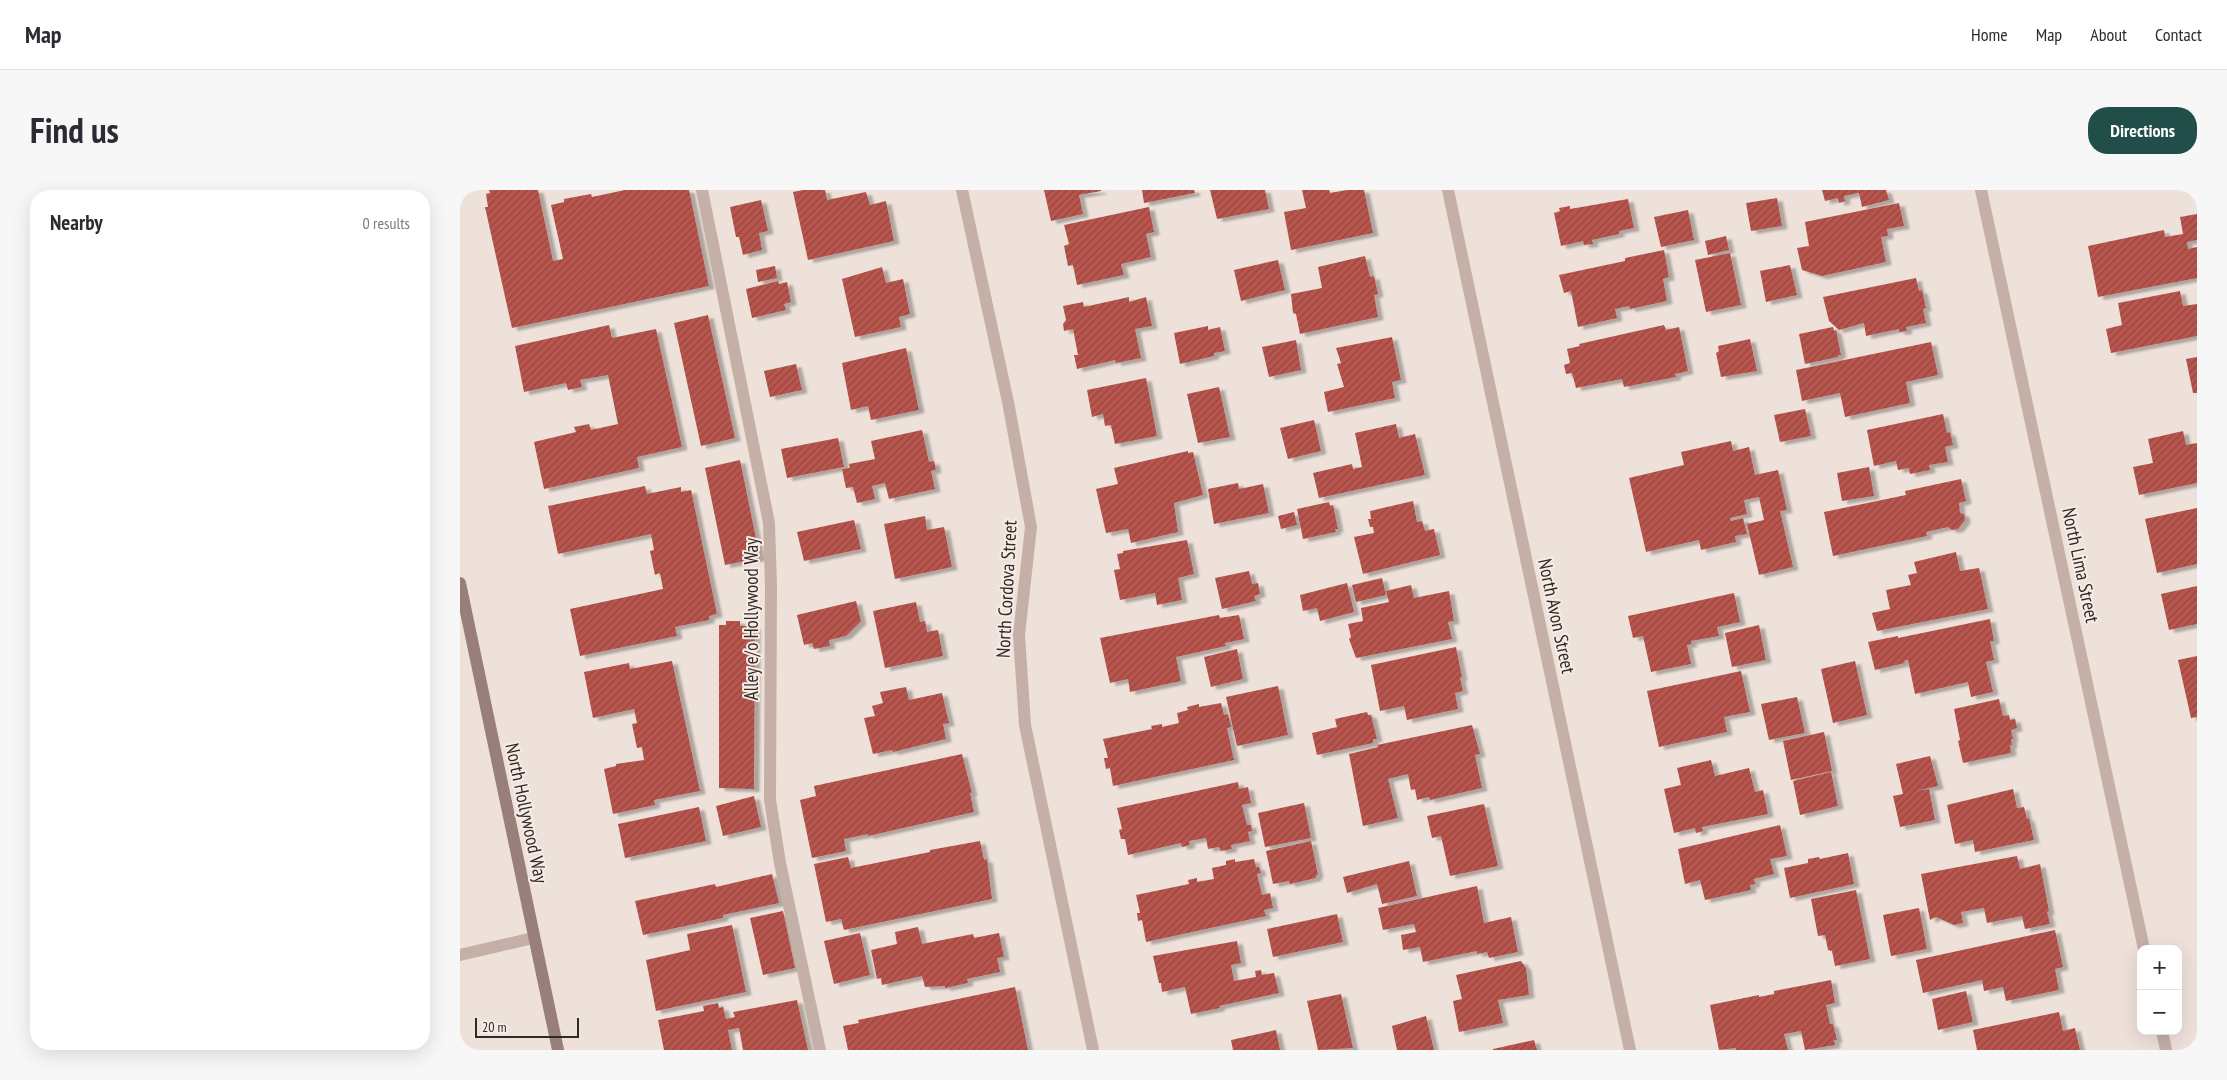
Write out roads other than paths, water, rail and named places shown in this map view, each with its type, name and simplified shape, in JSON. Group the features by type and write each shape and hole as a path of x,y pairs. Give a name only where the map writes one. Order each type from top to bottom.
{"main road":[{"name":"North Hollywood Way","path":"460,583 558,1050"}],"street":[{"name":"Alley e/o Hollywood Way","path":"702,190 769,524 771,586 770,800 780,863 820,1050"},
{"name":"North Cordova Street","path":"962,190 1008,402 1032,528 1019,635 1025,725 1093,1050"},
{"name":"North Avon Street","path":"1448,190 1630,1050"},
{"name":"North Lima Street","path":"1982,190 2143,945"},
{"path":"460,955 533,938"},
{"path":"2163,1035 2166,1050"}]}
